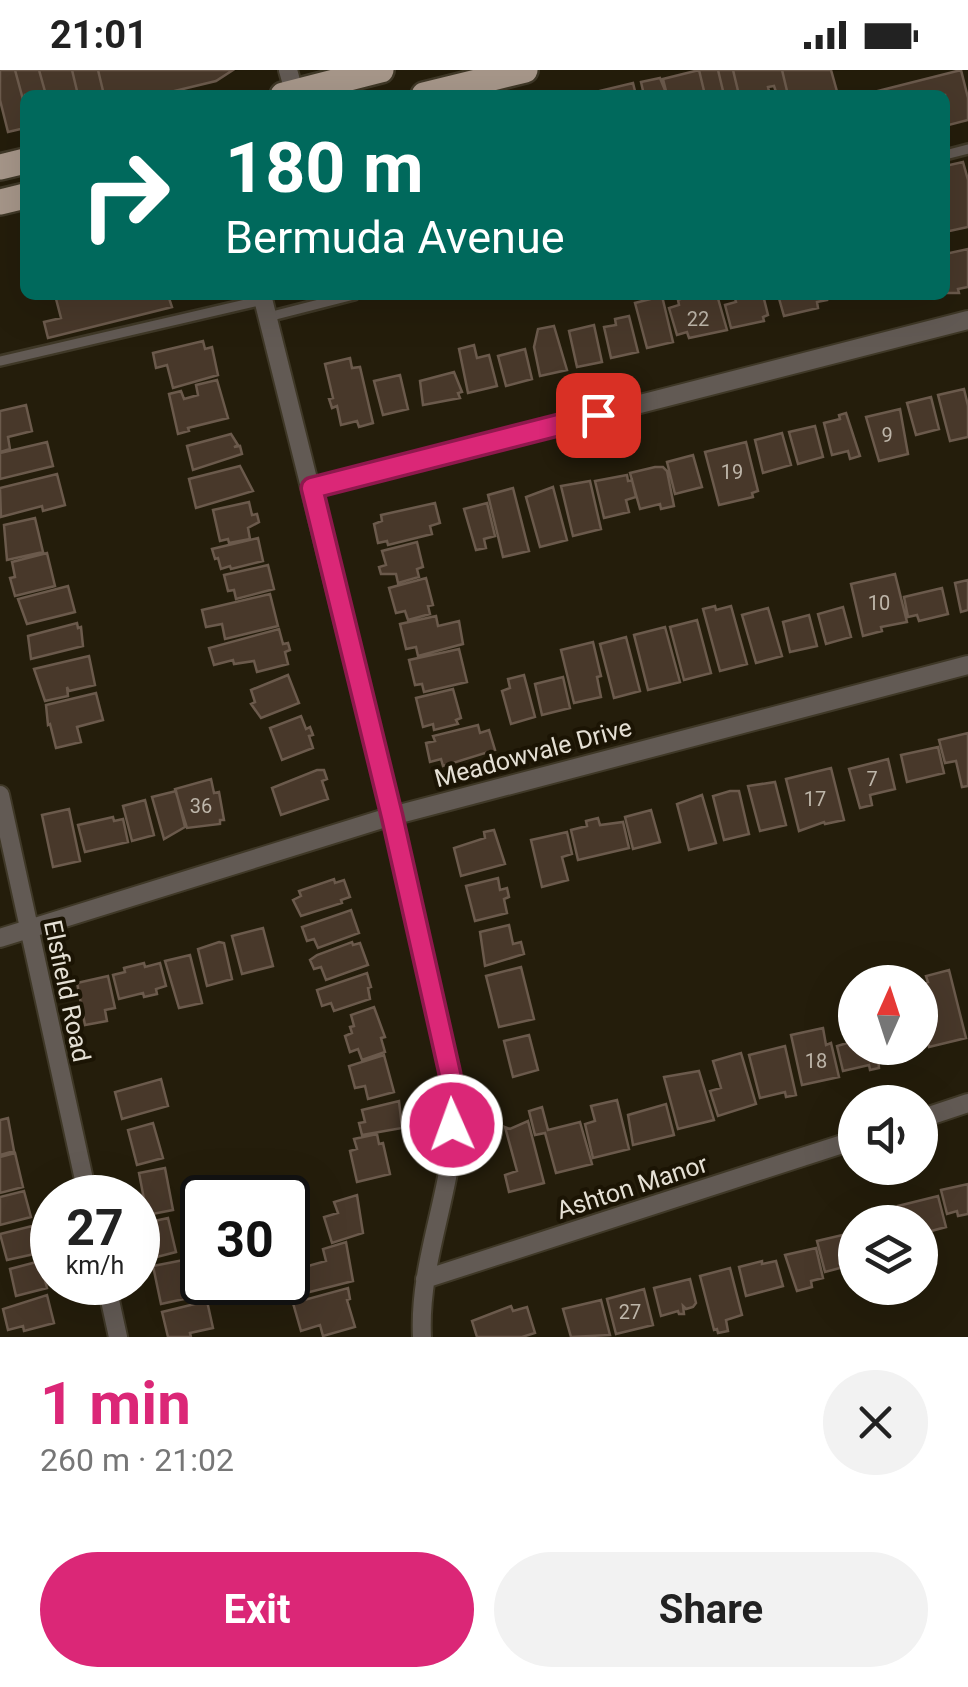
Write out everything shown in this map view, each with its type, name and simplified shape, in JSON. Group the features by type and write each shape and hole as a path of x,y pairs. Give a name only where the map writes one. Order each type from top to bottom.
{"main road":[{"path":"290,88 382,70"},
{"path":"444,90 525,70"}],"street":[{"path":"264,304 392,816 454,1104 450,1164 425,1279 422,1337"},
{"path":"312,488 968,320"},
{"name":"Meadowvale Drive","path":"0,938 392,816 968,665"},
{"name":"Elsfield Road","path":"0,795 83,1175"},
{"path":"938,1113 968,1103"},
{"name":"Ashton Manor","path":"425,1279 838,1145"},
{"path":"111,1305 118,1337"}],"lane":[{"path":"0,361 264,304 304,300"}],"building":[{"path":"0,70 15,70 20,90 20,129 8,132 0,100"},
{"path":"15,70 39,70 45,90 20,90"},
{"path":"39,70 72,70 77,90 45,90"},
{"path":"72,70 98,70 103,90 77,90"},
{"path":"98,70 233,70 216,81 179,90 103,90"},
{"path":"699,70 718,70 723,90 704,90"},
{"path":"699,70 704,90 666,90 663,79"},
{"path":"718,70 733,70 738,90 723,90"},
{"path":"733,70 782,70 787,90 775,90 774,86 769,90 738,90"},
{"path":"782,70 831,70 837,90 787,90"},
{"path":"961,70 968,98 968,120 950,125 950,90 882,90"},
{"path":"660,78 665,90 643,90 641,82"},
{"path":"633,83 635,90 604,90"},
{"path":"963,162 968,180 968,227 950,231 950,165"},
{"path":"968,249 968,287 958,289 959,293 950,293 950,253"},
{"path":"56,300 170,300 172,307 48,338 44,322 61,318"},
{"path":"663,300 673,342 647,348 635,303"},
{"path":"678,300 718,300 727,330 689,338 687,332 677,335 669,308 679,305"},
{"path":"764,300 768,315 763,317 764,321 731,328 725,305"},
{"path":"779,300 827,300 817,302 818,308 784,316"},
{"path":"629,316 638,352 611,358 604,327 616,325 615,319"},
{"path":"594,325 602,362 577,367 569,331"},
{"path":"554,326 567,370 540,376 534,347 538,329"},
{"path":"203,341 205,349 212,347 218,375 173,388 167,365 156,368 153,353"},
{"path":"474,345 477,358 489,355 497,386 468,393 459,349"},
{"path":"525,349 532,379 506,386 498,356"},
{"path":"350,358 352,368 360,367 373,423 359,427 357,421 341,425 337,406 332,408 329,399 333,398 325,364"},
{"path":"454,372 462,392 458,393 460,398 423,405 420,381"},
{"path":"400,375 408,409 383,415 374,381"},
{"path":"217,380 228,418 178,434 169,394 181,391 184,399 198,395 196,385"},
{"path":"964,389 968,437 950,441 938,395"},
{"path":"931,397 939,429 916,435 907,403"},
{"path":"26,405 32,431 8,437 10,449 0,452 0,411"},
{"path":"900,409 908,454 879,461 866,417"},
{"path":"846,413 860,456 850,459 848,451 832,455 824,423"},
{"path":"815,426 823,457 798,464 789,432"},
{"path":"782,433 791,465 763,473 755,440"},
{"path":"231,434 238,445 234,447 240,446 242,454 193,470 187,446"},
{"path":"47,442 53,466 0,479 0,453"},
{"path":"746,442 758,491 752,493 753,497 719,505 705,452"},
{"path":"693,455 702,487 675,494 667,462"},
{"path":"240,466 253,491 196,508 189,479"},
{"path":"655,467 667,471 674,506 661,509 660,504 640,509 630,473"},
{"path":"57,474 65,505 43,511 42,506 1,517 0,488"},
{"path":"627,475 636,497 626,500 629,512 604,518 595,481"},
{"path":"590,481 601,529 573,536 561,486"},
{"path":"553,487 567,540 540,547 526,497"},
{"path":"513,488 529,551 503,557 488,495"},
{"path":"249,502 252,515 257,514 259,522 248,528 250,539 220,541 213,510"},
{"path":"435,503 440,523 430,526 432,534 388,545 387,541 378,543 374,524 382,521 381,515"},
{"path":"487,503 495,536 484,539 486,548 476,550 464,509"},
{"path":"35,518 43,552 7,560 4,525"},
{"path":"258,538 263,561 221,569 212,549"},
{"path":"417,542 423,567 417,569 419,577 398,583 396,574 381,574 379,567 386,565 382,551"},
{"path":"47,553 55,586 15,596 10,578 15,577 12,562"},
{"path":"268,565 274,589 236,599 234,590 228,591 224,575"},
{"path":"895,574 907,622 881,627 882,631 863,636 851,584"},
{"path":"426,578 433,605 428,606 430,614 408,620 405,611 396,613 389,588"},
{"path":"968,580 968,610 961,612 955,583"},
{"path":"68,586 75,612 27,624 18,599"},
{"path":"942,588 948,614 919,621 917,615 908,617 904,597"},
{"path":"270,594 278,626 225,639 222,624 206,627 202,610"},
{"path":"715,606 716,610 731,606 747,664 720,671 703,609"},
{"path":"843,607 851,637 826,644 818,614"},
{"path":"768,608 782,656 756,663 742,615"},
{"path":"809,615 817,646 790,652 783,622"},
{"path":"436,616 438,626 459,621 463,644 418,656 416,647 406,649 400,624"},
{"path":"697,620 711,673 684,680 670,627"},
{"path":"77,623 83,646 31,659 28,636"},
{"path":"665,627 680,682 648,690 634,635"},
{"path":"279,629 283,644 288,643 290,650 285,652 288,664 257,672 254,661 234,664 233,660 214,665 209,648"},
{"path":"626,637 640,691 614,698 600,644"},
{"path":"593,642 601,676 597,677 601,697 574,703 561,650"},
{"path":"459,649 467,682 424,692 422,684 415,685 409,660"},
{"path":"89,656 95,685 69,691 67,687 68,696 45,701 34,669"},
{"path":"288,675 299,703 261,718 251,704 255,702 251,690"},
{"path":"524,675 535,717 511,724 502,691 510,688 508,679"},
{"path":"563,677 570,708 542,715 535,684"},
{"path":"453,689 461,718 456,720 458,724 434,730 433,724 423,727 416,698"},
{"path":"96,693 103,720 77,727 81,742 56,748 46,705"},
{"path":"301,716 313,735 309,736 313,748 282,760 270,728"},
{"path":"478,725 480,733 489,730 495,750 443,766 441,759 430,762 426,743 435,741 433,736"},
{"path":"968,733 968,786 962,787 956,761 945,763 939,740"},
{"path":"938,747 944,773 907,782 901,755"},
{"path":"888,759 895,789 870,795 872,805 860,808 849,769"},
{"path":"831,768 844,820 799,831 786,779"},
{"path":"324,770 327,779 322,781 328,799 281,815 272,788"},
{"path":"211,779 214,793 219,792 224,820 220,824 187,828 175,789"},
{"path":"775,782 786,825 760,831 748,786"},
{"path":"176,791 185,827 164,839 152,797"},
{"path":"739,791 749,834 724,840 713,796"},
{"path":"702,795 716,843 689,850 677,804"},
{"path":"145,800 154,835 132,841 123,806"},
{"path":"69,809 80,861 53,867 42,815"},
{"path":"651,810 660,842 633,849 625,817"},
{"path":"113,817 114,821 123,819 128,842 85,852 78,825"},
{"path":"598,818 600,825 623,822 629,848 578,860 571,830"},
{"path":"494,830 505,864 461,876 454,848 485,838 484,832"},
{"path":"567,832 572,854 562,857 568,880 542,887 531,840"},
{"path":"498,878 500,890 507,888 507,913 475,921 466,886"},
{"path":"334,879 335,883 344,880 350,897 301,916 293,900 301,896 299,891"},
{"path":"351,910 359,933 318,948 314,939 307,941 302,927"},
{"path":"509,925 513,944 521,942 524,954 485,966 480,932"},
{"path":"263,928 273,966 242,974 232,936"},
{"path":"352,942 360,943 368,965 326,980 321,967 314,969 310,960 317,955"},
{"path":"224,943 232,979 207,986 198,949"},
{"path":"190,955 202,1003 179,1008 165,961"},
{"path":"144,963 145,967 160,963 166,986 156,989 157,994 119,999 113,975"},
{"path":"521,967 534,1019 499,1027 486,976"},
{"path":"949,970 966,1038 938,1045 938,973"},
{"path":"367,973 370,999 334,1011 331,1003 322,1006 317,990"},
{"path":"108,976 115,1008 105,1010 107,1021 85,1025 77,983"},
{"path":"374,1007 385,1037 381,1038 385,1052 362,1060 358,1049 350,1052 345,1036 352,1033 350,1027 354,1026 351,1015"},
{"path":"823,1028 839,1077 802,1085 791,1035"},
{"path":"529,1035 538,1070 513,1077 504,1041"},
{"path":"785,1046 796,1095 786,1097 785,1092 760,1098 749,1055"},
{"path":"741,1053 756,1104 718,1116 710,1091 721,1088 713,1061"},
{"path":"384,1055 394,1092 368,1099 365,1086 355,1088 349,1066"},
{"path":"842,1065 869,1065 843,1071"},
{"path":"699,1071 714,1120 678,1129 664,1077"},
{"path":"161,1079 168,1106 122,1119 115,1092"},
{"path":"617,1100 629,1149 593,1158 585,1124 595,1121 591,1106"},
{"path":"399,1101 402,1128 362,1135 362,1110"},
{"path":"666,1104 674,1135 633,1145 628,1115"},
{"path":"542,1107 548,1130 580,1122 592,1164 556,1173 545,1133 535,1135 529,1111"},
{"path":"8,1118 14,1151 0,1155 0,1120"},
{"path":"528,1121 544,1183 509,1192 505,1175 517,1171 505,1127 510,1129"},
{"path":"153,1123 163,1158 137,1165 128,1130"},
{"path":"377,1134 390,1174 357,1182 350,1151 357,1149 354,1139"},
{"path":"15,1153 23,1187 0,1193 0,1157"},
{"path":"165,1168 173,1210 160,1212 160,1175 139,1173"},
{"path":"968,1184 968,1214 947,1214 941,1190"},
{"path":"24,1191 30,1217 0,1225 0,1197"},
{"path":"357,1195 363,1233 332,1243 324,1217 338,1213 334,1202"},
{"path":"938,1196 946,1227 938,1229 938,1205 902,1205"},
{"path":"168,1218 176,1252 160,1256 160,1220"},
{"path":"30,1226 30,1255 7,1260 0,1234"},
{"path":"838,1236 838,1269 825,1272 817,1241"},
{"path":"346,1242 353,1281 310,1292 310,1266 326,1261 323,1249"},
{"path":"816,1248 823,1278 811,1281 812,1287 797,1291 785,1255"},
{"path":"180,1261 180,1300 161,1304 160,1265"},
{"path":"776,1261 783,1286 746,1296 739,1267"},
{"path":"30,1264 30,1292 16,1296 10,1269"},
{"path":"730,1268 742,1315 726,1320 728,1331 718,1333 700,1276"},
{"path":"690,1279 696,1303 693,1307 683,1306 684,1314 678,1311 661,1316 654,1288"},
{"path":"348,1288 347,1300 355,1327 323,1336 320,1325 301,1331 294,1305 310,1305 310,1298"},
{"path":"644,1289 653,1325 616,1334 607,1299"},
{"path":"30,1300 30,1305 50,1305 54,1323 24,1331 23,1326 8,1330 3,1309"},
{"path":"601,1300 610,1335 571,1337 563,1309"},
{"path":"208,1305 213,1328 190,1333 191,1337 168,1337 162,1312"},
{"path":"511,1306 513,1311 527,1307 535,1333 522,1337 477,1337 472,1321"}],"route":[{"path":"452,1125 450,1074 312,488 598,415"}]}
